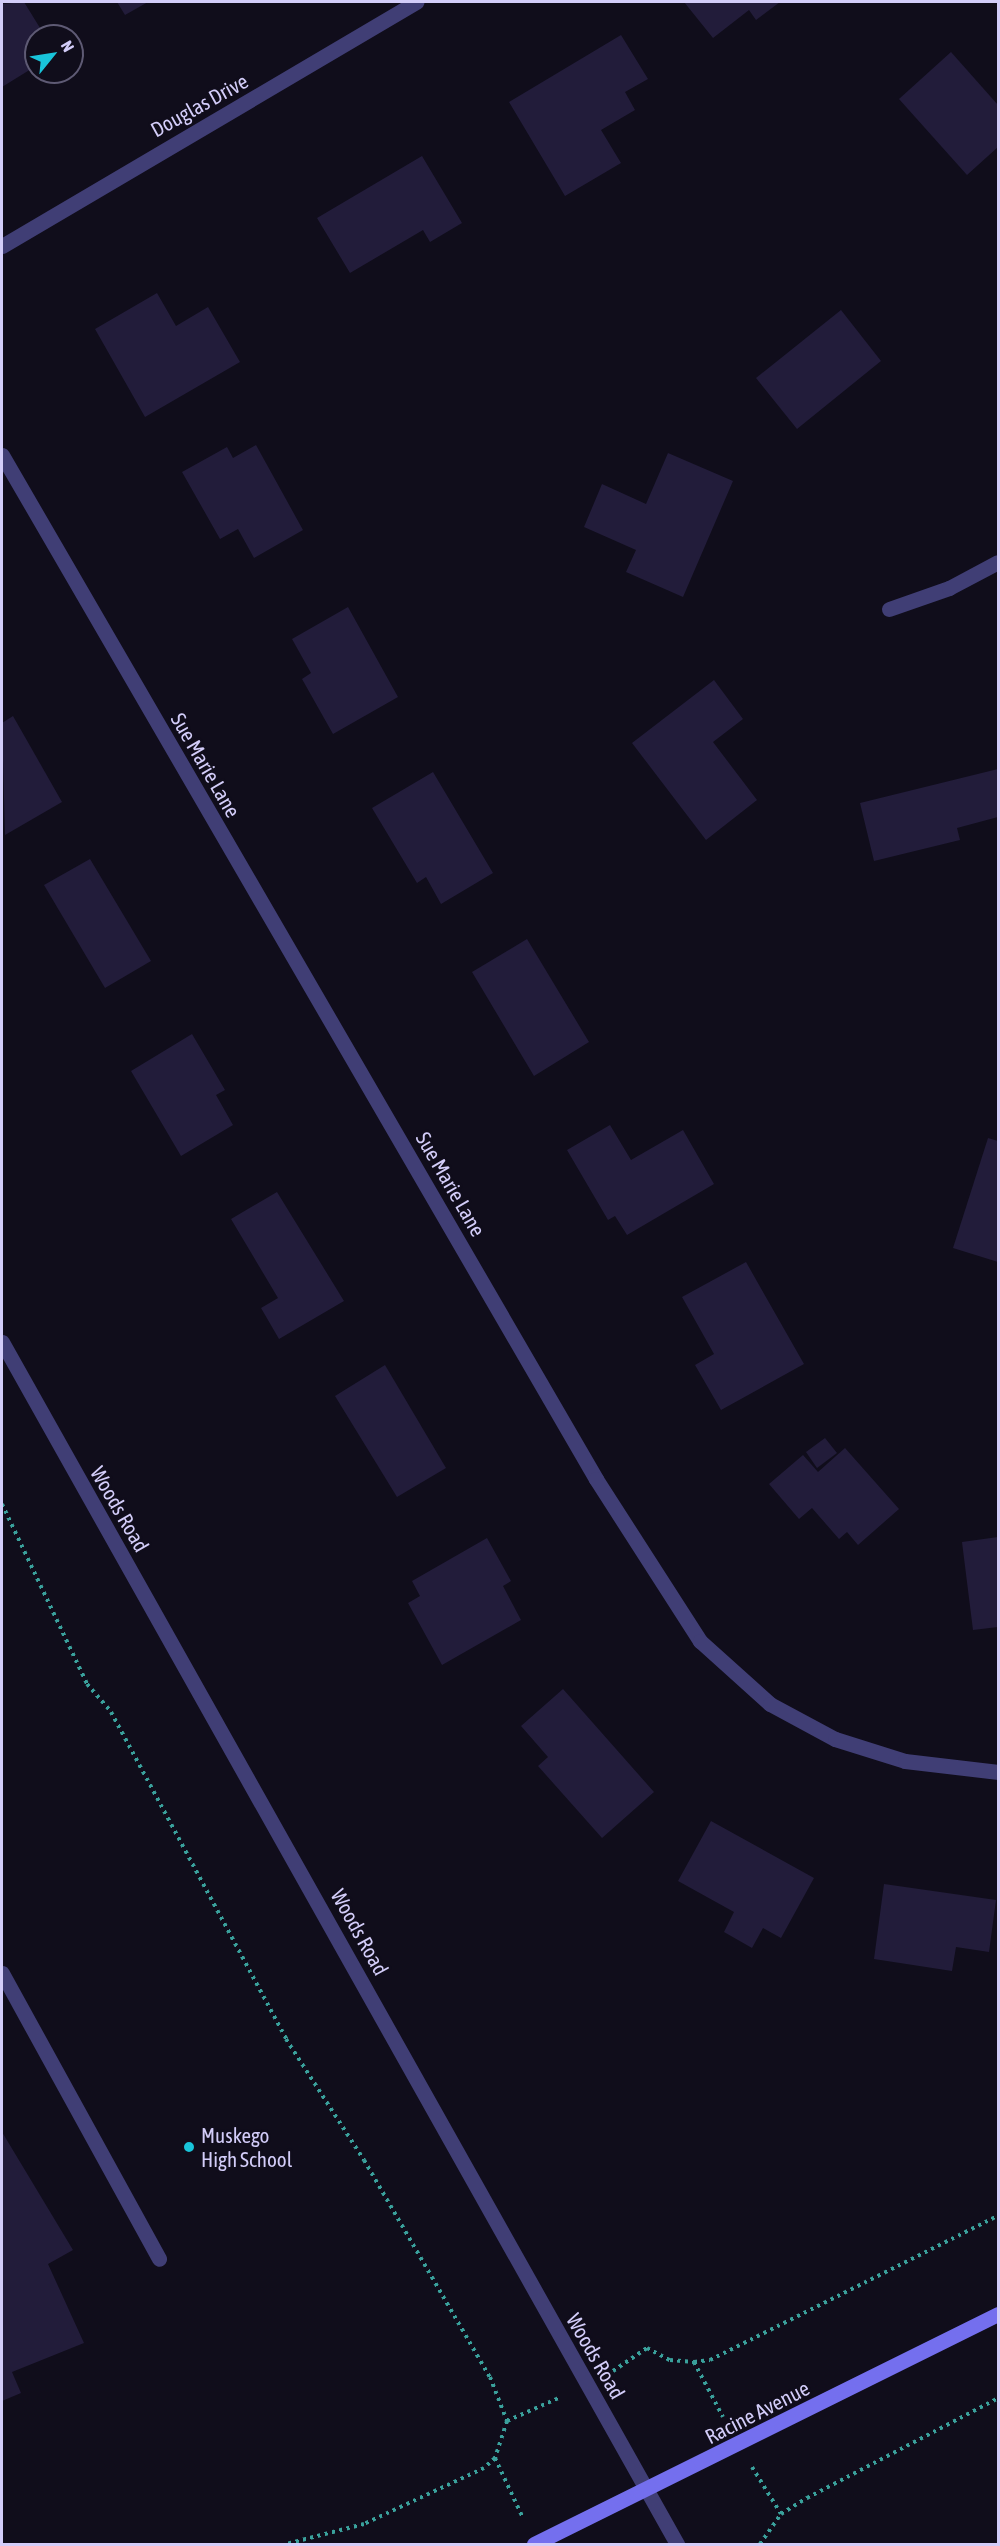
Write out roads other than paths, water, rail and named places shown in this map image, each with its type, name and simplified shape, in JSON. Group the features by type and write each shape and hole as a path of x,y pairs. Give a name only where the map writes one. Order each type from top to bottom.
{"main road":[{"name":"Racine Avenue","path":"534,2544 650,2490 999,2314"}],"street":[{"name":"Douglas Drive","path":"2,246 417,2"},
{"name":"Sue Marie Lane","path":"2,454 596,1479 700,1641 770,1704 835,1739 904,1761 999,1772"},
{"path":"889,609 949,588 999,562"},
{"name":"Woods Road","path":"2,1342 650,2490 677,2544"},
{"path":"2,1973 159,2259"}],"place":[{"name":"Muskego High School","path":"189,2147"}]}
